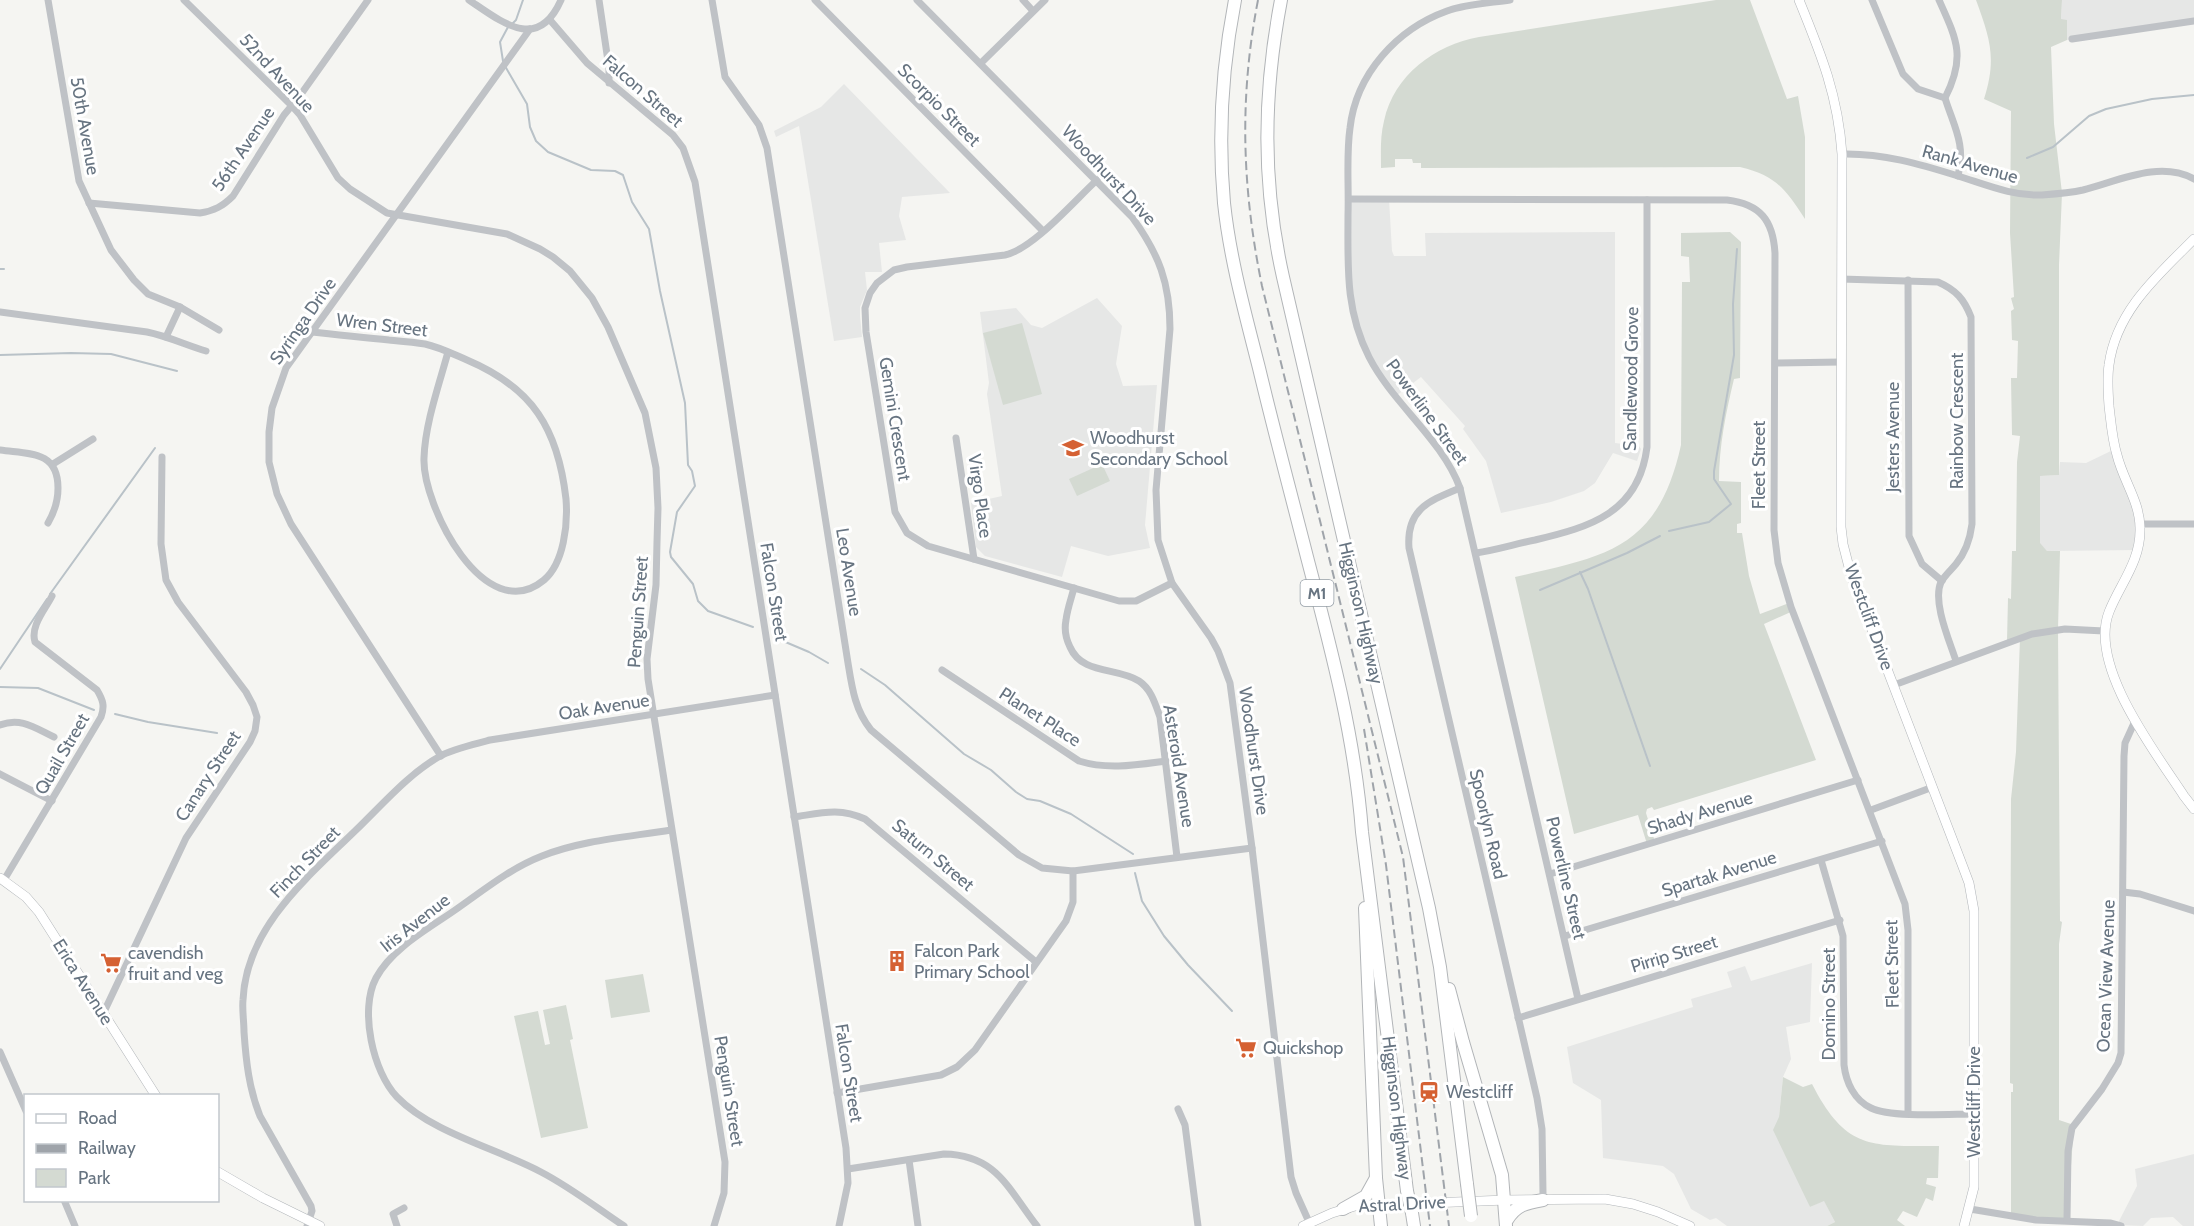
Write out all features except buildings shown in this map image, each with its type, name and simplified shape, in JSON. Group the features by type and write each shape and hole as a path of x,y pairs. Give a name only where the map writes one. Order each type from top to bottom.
{"highway":[{"name":"Higginson Highway","path":"1234,0 1221,103 1224,204 1232,257 1339,680 1358,780 1362,832 1407,1191 1414,1226"},
{"name":"Higginson Highway","path":"1281,0 1271,58 1266,144 1270,203 1277,250 1429,908 1440,967 1471,1221"},
{"path":"1362,832 1376,1178 1381,1226"},
{"path":"1429,908 1463,1042 1500,1166 1506,1200 1506,1223"},
{"path":"1343,1209 1366,1196 1376,1178"},
{"path":"1506,1223 1515,1208 1543,1197"}],"street":[{"name":"50th Avenue","path":"48,0 79,181 111,250 134,280 152,297 180,307 219,330"},
{"name":"52nd Avenue","path":"184,0 300,115 338,178 350,189 387,213 396,215"},
{"name":"56th Avenue","path":"89,203 200,213 216,210 225,205 291,105 368,0"},
{"path":"469,0 504,22 522,29 530,29"},
{"path":"550,20 561,0"},
{"path":"599,0 609,83"},
{"name":"Leo Avenue","path":"711,0 724,77 759,125 767,148 848,663 858,709 872,730 1019,855 1042,868 1073,871 1252,848"},
{"name":"Scorpio Street","path":"815,0 1042,231"},
{"name":"Woodhurst Drive","path":"917,0 1132,217 1160,264 1167,284 1170,329 1156,510 1160,550 1172,584 1211,638 1230,683 1291,1176 1306,1224"},
{"path":"1023,0 1033,11"},
{"path":"981,63 1045,0"},
{"name":"Powerline Street","path":"1509,0 1459,8 1434,16 1404,34 1389,47 1367,77 1350,122 1348,151 1349,291 1359,332 1378,372 1448,462 1460,488 1578,999"},
{"name":"Westcliff Drive","path":"1799,0 1828,72 1839,124 1842,154 1841,527 1843,544 1851,575 1969,883 1974,911 1974,1187 1964,1226"},
{"path":"1872,0 1903,74 1918,89 1945,98"},
{"path":"1939,0 1954,34 1958,56 1954,80 1945,98 1960,139 1962,159 1958,176"},
{"name":"Syringa Drive","path":"441,756 291,524 272,478 268,440 272,408 286,368 507,59 530,29 544,25 550,20"},
{"name":"Falcon Street","path":"550,20 587,63 673,135 683,148 695,182 848,1169 848,1183 839,1226"},
{"path":"2072,39 2194,21"},
{"name":"Rank Avenue","path":"1842,154 1871,154 1908,161 2002,191 2033,195 2080,190 2154,172 2182,173 2194,179"},
{"name":"Gemini Crescent","path":"1096,180 1026,246 1012,254 894,270 874,287 865,308 870,360 897,518 907,533 917,541 938,550 1119,601 1130,602 1172,584"},
{"name":"Fleet Street","path":"1348,199 1741,202 1752,206 1764,216 1774,238 1776,363 1774,530 1778,563 1791,607 1903,895 1907,917 1908,1113"},
{"name":"Sandlewood Grove","path":"1476,552 1563,533 1595,523 1622,502 1638,479 1647,447 1647,200"},
{"name":"Penguin Street","path":"396,215 507,234 540,249 570,271 592,298 608,327 645,413 656,468 658,508 656,585 647,659 653,714 725,1162 724,1193 714,1226"},
{"path":"2194,239 2133,304 2121,326 2108,367 2113,440 2120,467 2137,507 2140,542 2134,561 2109,612 2104,631 2105,646 2124,702 2194,809"},
{"name":"Rainbow Crescent","path":"1841,279 1938,282 1959,294 1967,307 1972,325 1972,525 1962,557 1942,581"},
{"name":"Jesters Avenue","path":"1908,280 1909,536 1922,564 1942,581"},
{"path":"166,337 180,307"},
{"path":"0,312 136,330 166,337 206,351"},
{"name":"Wren Street","path":"312,332 424,344 447,352 496,374 527,399 544,422 558,453 567,511 556,565 546,578 533,586 517,590 490,585 473,568 451,539 437,514 424,471 424,457 447,352"},
{"path":"1776,363 1841,362"},
{"name":"Virgo Place","path":"956,438 974,559"},
{"path":"53,464 93,440"},
{"path":"0,450 43,457 53,464 57,474 58,497 55,511 48,523"},
{"name":"Canary Street","path":"103,1014 186,838 250,742 255,731 257,717 246,692 178,602 166,580 161,544 162,457"},
{"name":"Spoorlyn Road","path":"1460,488 1427,502 1422,507 1412,523 1408,538 1409,548 1540,1113 1543,1197"},
{"path":"2140,524 2194,524"},
{"path":"1942,581 1939,590 1942,619 1956,661"},
{"name":"Asteroid Avenue","path":"1074,588 1065,629 1066,640 1072,652 1079,661 1085,664 1126,675 1139,681 1148,690 1160,717 1177,857"},
{"name":"Quail Street","path":"2,879 52,801 104,708 97,690 35,642 33,632 52,596"},
{"path":"1894,684 2014,639 2039,632 2065,629 2104,631"},
{"name":"Planet Place","path":"942,670 1079,761 1098,766 1122,767 1166,761"},
{"name":"Oak Avenue","path":"441,756 490,740 775,695"},
{"name":"Ocean View Avenue","path":"2067,1220 2068,1150 2073,1128 2102,1089 2118,1063 2121,1053 2124,756 2125,742 2135,721"},
{"path":"0,725 22,722 54,737"},
{"name":"Finch Street","path":"308,1223 312,1211 311,1206 260,1116 250,1086 246,1064 243,1000 246,976 265,932 296,888 399,788 423,767 441,756"},
{"path":"0,774 52,801"},
{"name":"Shady Avenue","path":"1550,874 1858,780"},
{"path":"1871,810 1932,787"},
{"name":"Saturn Street","path":"794,817 839,811 851,812 865,819 1036,962"},
{"name":"Iris Avenue","path":"624,1226 541,1172 433,1123 408,1107 389,1088 377,1065 369,1003 377,976 394,955 503,876 555,851 671,830"},
{"name":"Spartak Avenue","path":"1565,936 1882,841"},
{"name":"Domino Street","path":"1821,860 1843,936 1844,1065 1848,1085 1861,1100 1873,1109 1908,1113 1975,1114"},
{"path":"837,1093 932,1077 957,1067 975,1050 1066,921 1071,911 1074,890 1073,871"},
{"name":"Erica Avenue","path":"2,879 26,897 39,912 155,1094"},
{"path":"2123,892 2140,894 2194,910"},
{"name":"Pirrip Street","path":"1518,1018 1839,920"},
{"path":"0,1052 24,1106"},
{"path":"1178,1109 1185,1125 1197,1226"},
{"path":"848,1169 944,1154 961,1154 990,1166 1037,1226"},
{"path":"909,1160 918,1226"},
{"path":"219,1173 308,1223 320,1226"},
{"path":"1543,1197 1587,1195 1641,1207 1690,1226"},
{"path":"1543,1197 1605,1199"},
{"name":"Astral Drive","path":"1306,1224 1343,1209 1378,1204 1543,1197"},
{"path":"65,1202 75,1226"},
{"path":"397,1226 393,1214 404,1208"},
{"path":"1970,1209 2036,1220 2110,1223 2121,1226"}],"shaded area":[{"path":"2062,0 2194,0 2194,21 2067,40 2067,20 2061,20"},
{"path":"844,84 950,193 902,197 899,216 906,240 879,243 882,272 865,272 867,290 860,307 862,337 834,341 799,126 776,137 774,131 821,107"},
{"path":"1348,199 1389,199 1394,256 1426,256 1425,233 1615,232 1615,443 1639,446 1641,449 1637,461 1613,453 1595,483 1584,491 1551,502 1501,513 1486,461 1463,429 1465,426 1421,377 1396,396 1374,366 1351,304"},
{"name":"Woodhurst Secondary School","path":"1097,298 1122,326 1116,364 1123,386 1157,385 1145,525 1150,548 1108,556 1071,546 1062,577 985,556 976,547 971,503 1002,496 987,394 989,383 980,312 1016,308 1031,325 1042,328"},
{"path":"2115,449 2134,497 2138,550 2047,551 2040,544 2040,476 2059,475 2060,462 2086,463"},
{"path":"1812,963 1810,1022 1786,1027 1791,1059 1783,1077 1779,1117 1810,1207 1824,1200 1835,1222 1827,1226 1727,1226 1716,1218 1710,1220 1691,1209 1674,1174 1663,1166 1603,1158 1601,1100 1573,1083 1567,1047 1693,1007 1691,999 1732,987 1727,972 1745,966 1751,981"},
{"path":"2194,1154 2194,1226 2183,1226 2173,1217 2151,1218 2143,1226 2117,1225 2137,1186 2135,1169"}],"green space":[{"path":"1716,0 1750,0 1787,99 1798,96 1805,137 1805,219 1792,199 1772,179 1740,167 1421,168 1421,163 1413,163 1412,159 1395,159 1395,167 1381,168 1383,127 1389,105 1397,90 1419,65 1447,47 1479,37"},
{"path":"1976,0 2062,0 2061,19 2067,20 2067,40 2051,47 2054,124 2062,193 2059,265 2059,475 2040,476 2040,543 2047,551 2060,551 2058,629 2060,921 2062,922 2059,944 2059,1120 2074,1125 2067,1220 2011,1216 2011,1092 2013,1092 2013,1084 2010,1083 2011,799 2016,752 2020,638 2007,641 2012,551 2016,551 2017,462 2020,436 2012,435 2011,378 2017,378 2018,341 2012,340 2011,311 2014,309 2011,298 2014,297 2010,233 2011,111 1984,99 1991,60 1985,26"},
{"path":"1730,232 1741,242 1740,378 1734,379 1728,404 1719,481 1741,482 1741,523 1737,524 1737,533 1742,533 1749,576 1760,614 1789,603 1793,611 1764,624 1816,760 1654,810 1652,807 1647,809 1646,813 1655,842 1647,844 1638,815 1574,834 1515,577 1577,562 1602,553 1624,542 1643,527 1658,507 1671,480 1681,445 1682,282 1690,282 1689,257 1681,256 1681,233"},
{"path":"1022,323 1042,394 1003,405 983,333"},
{"path":"1102,464 1110,481 1077,496 1069,479"},
{"path":"643,974 650,1012 611,1018 605,980"},
{"path":"566,1005 573,1039 570,1040 588,1128 541,1138 514,1016 538,1011 545,1045 550,1044 543,1010"},
{"path":"1783,1077 1803,1087 1812,1084 1836,1122 1862,1140 1895,1146 1939,1146 1938,1178 1927,1178 1926,1184 1936,1187 1933,1201 1926,1198 1917,1217 1903,1211 1897,1220 1905,1226 1827,1226 1835,1222 1824,1201 1810,1207 1773,1130 1779,1117"}],"waterway":[{"path":"513,23 523,0"},
{"path":"503,61 500,42 508,27"},
{"path":"505,66 527,104 530,127 536,141 548,152 591,170 615,171 623,175 632,202 649,229 685,403 688,465 692,471 695,486 677,512 671,557 693,584 698,601 708,611 753,627"},
{"path":"2027,158 2053,147 2089,116 2106,109 2152,99 2194,95"},
{"path":"1669,531 1709,522 1731,504 1714,479 1714,471 1734,355 1733,304 1737,249"},
{"path":"0,355 111,354 177,371"},
{"path":"50,594 155,448"},
{"path":"1540,590 1627,553 1660,536"},
{"path":"1580,572 1650,766"},
{"path":"0,669 47,599"},
{"path":"776,638 828,663"},
{"path":"861,669 885,685 964,754 991,770 1016,792 1027,799 1040,801 1071,814 1133,854"},
{"path":"0,687 38,688 94,710"},
{"path":"115,714 148,722 217,733"},
{"path":"1135,873 1142,901 1164,936 1232,1011"}],"railway":[{"path":"1258,0 1248,72 1245,143 1255,250 1403,857 1449,1226"},
{"path":"1364,729 1386,865 1430,1226"}],"place":[{"name":"Woodhurst Secondary School","path":"1073,448"},
{"name":"Falcon Park Primary School","path":"897,961"},
{"name":"cavendish fruit and veg","path":"111,963"},
{"name":"Quickshop","path":"1246,1048"},
{"name":"Westcliff","path":"1429,1092"}]}
